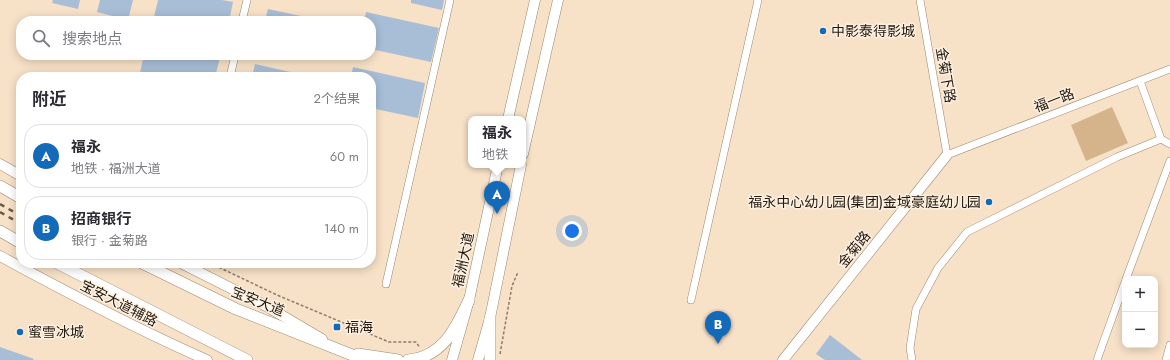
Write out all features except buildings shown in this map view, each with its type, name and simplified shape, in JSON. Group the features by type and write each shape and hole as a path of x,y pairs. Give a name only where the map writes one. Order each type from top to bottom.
{"main road":[{"path":"509,116 535,0"},
{"path":"526,141 558,0"},
{"name":"金菊路","path":"783,360 947,155"},
{"path":"0,164 16,173"},
{"name":"福洲大道","path":"452,360 468,300 497,168"},
{"path":"478,360 490,318 520,168"},
{"path":"0,186 16,195"},
{"path":"0,231 16,240"},
{"name":"宝安大道辅路","path":"0,256 16,265"},
{"name":"宝安大道辅路","path":"23,268 161,340 207,360"},
{"path":"67,268 247,360"},
{"name":"宝安大道","path":"152,268 236,309 366,360"},
{"path":"191,268 266,306 337,349 369,356 398,360"},
{"path":"408,360 424,357 434,353 442,346 451,334 468,300"},
{"path":"490,318 495,359"}],"street":[{"path":"243,16 247,0"},
{"path":"386,284 450,0"},
{"path":"691,300 758,0"},
{"name":"金菊下路","path":"920,0 947,155"},
{"path":"231,72 234,60"},
{"name":"福一路","path":"947,155 1170,70"},
{"path":"1140,81 1161,139 1170,144"},
{"path":"912,360 910,348 916,309 938,268 967,232 1117,157 1161,139"},
{"path":"1127,276 1170,161"},
{"path":"1097,360 1122,291"},
{"path":"1166,360 1170,345"}],"path":[{"path":"220,268 277,295 390,342 416,342 420,350"},
{"path":"495,359 512,286 518,272"}],"shaded area":[{"path":"1112,107 1128,143 1086,161 1071,125"}],"railway":[{"path":"0,204 16,213"},
{"path":"0,212 16,221"}],"place":[{"name":"中影泰得影城","path":"823,31"},
{"name":"福永中心幼儿园(集团)金域豪庭幼儿园","path":"989,202"},
{"name":"福永","path":"497,214"},
{"name":"福海","path":"337,327"},
{"name":"蜜雪冰城","path":"20,332"},
{"name":"招商银行","path":"718,344"}]}
